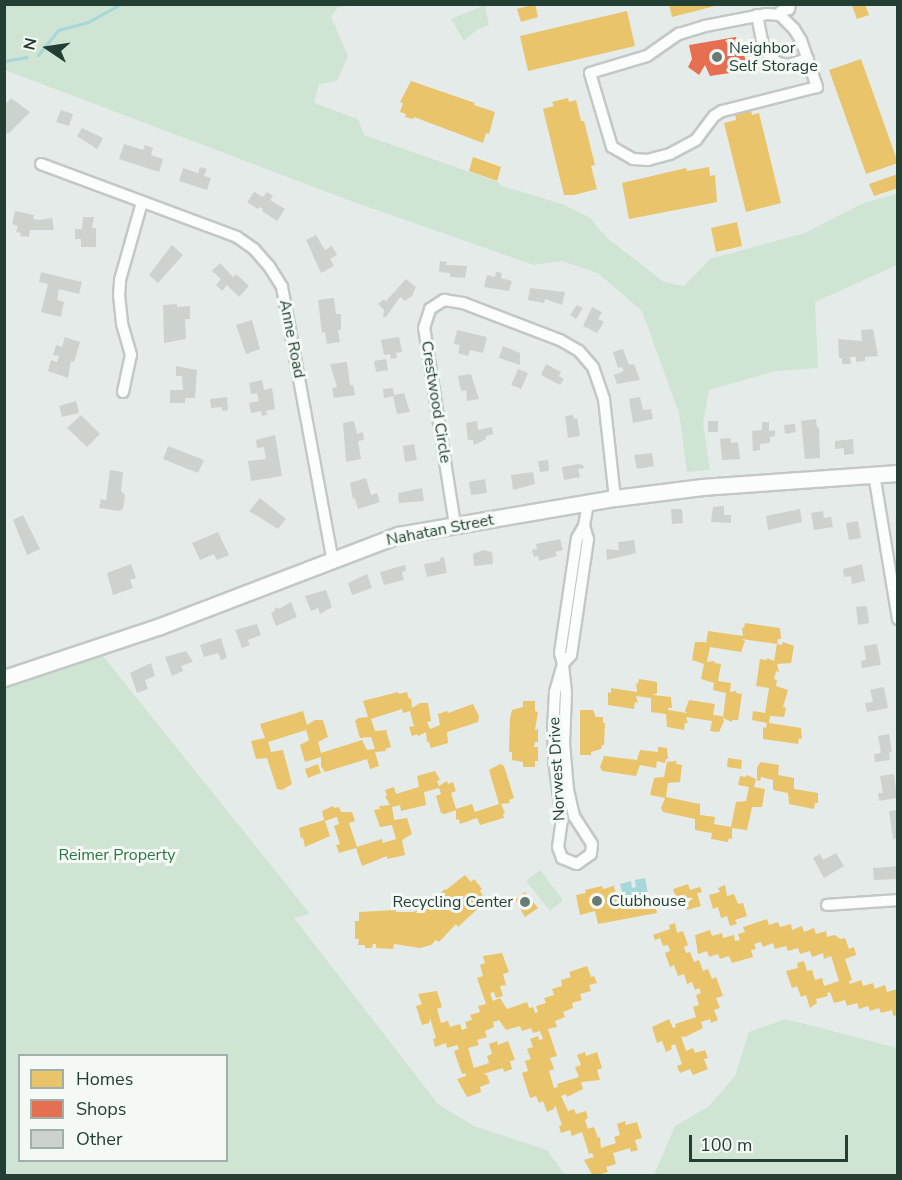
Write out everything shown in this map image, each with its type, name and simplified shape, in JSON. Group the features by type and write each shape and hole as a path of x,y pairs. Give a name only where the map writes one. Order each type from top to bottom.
{"main road":[{"name":"Nahatan Street","path":"4,678 160,626 332,558 398,535 615,498 724,485 897,472"}],"street":[{"path":"782,9 795,29 818,87 722,111 714,117 696,140 675,153 641,160 624,157 612,147 607,138 590,74 647,56 679,34 782,9"},
{"path":"757,15 763,46 769,56 778,63 788,65 808,59"},
{"name":"Anne Road","path":"41,164 237,237 254,249 282,287 332,558"},
{"path":"123,392 131,355 122,324 120,288 122,266 142,202"},
{"name":"Crestwood Circle","path":"456,525 424,328 430,309 444,300 463,303 560,340 579,351 593,367 604,399 615,498"},
{"path":"874,474 897,620"},
{"name":"Norwest Drive","path":"563,664 566,693 565,767 574,816 590,838 592,849 587,859 577,864 562,858 558,847 562,819 554,760 553,727 555,692 563,664 571,655 588,538 584,526 588,503"},
{"path":"827,905 897,900"}],"green space":[{"path":"5,4 352,5 337,8 331,17 348,56 337,81 319,84 314,103 358,119 364,135 498,182 502,186 562,204 589,217 607,238 664,282 684,286 710,259 805,233 866,202 897,194 897,265 815,302 818,368 775,371 709,390 703,423 710,470 687,472 679,413 642,311 598,273 562,261 534,265 351,201 5,70"},
{"path":"485,5 489,25 478,29 464,41 451,19"},
{"name":"Reimer Property","path":"103,656 310,914 294,918 438,1104 474,1126 547,1150 565,1175 5,1175 5,688"},
{"path":"540,870 563,900 550,911 526,881"},
{"path":"786,1019 897,1048 897,1175 654,1175 675,1126 708,1107 735,1076 749,1032"}],"water":[{"path":"645,878 648,893 624,899 620,884 631,881 632,888 636,887 635,880"}],"building: Homes":[{"path":"535,4 538,17 521,22 517,9"},
{"path":"669,4 719,4 719,5 672,17"},
{"path":"865,4 869,15 857,19 852,5"},
{"path":"627,11 635,46 528,71 520,36"},
{"path":"861,59 898,163 866,174 829,70"},
{"path":"411,81 495,112 489,134 486,133 483,143 414,117 413,119 405,117 406,114 400,112 403,103 400,102"},
{"path":"568,98 569,102 576,100 581,121 584,121 595,165 591,166 597,189 574,195 564,195 543,109 554,106 552,102"},
{"path":"751,111 752,115 759,113 781,203 746,212 724,123 736,120 735,114"},
{"path":"473,157 501,167 497,181 469,171"},
{"path":"709,167 710,176 715,175 717,202 629,219 622,183 686,168 687,171"},
{"path":"898,174 898,188 874,196 869,184"},
{"path":"737,222 742,246 716,252 711,228"},
{"path":"745,623 780,628 781,639 778,639 777,644 742,639 745,641 741,652 710,647 707,662 715,661 714,663 721,664 718,681 731,683 730,692 736,691 742,694 738,720 732,720 732,722 723,718 726,693 713,690 714,683 701,679 704,664 692,660 695,642 706,644 708,631 743,636 742,627 744,628"},
{"path":"783,642 794,646 791,663 777,664 779,672 776,671 774,679 777,680 776,686 788,690 783,707 786,708 784,717 770,716 769,723 801,728 802,739 799,738 798,744 763,739 763,727 766,728 767,723 752,720 753,711 765,713 769,688 756,686 760,659 767,660 767,658 774,661 777,644 782,645"},
{"path":"639,679 657,682 657,693 653,695 671,697 672,708 668,710 687,713 685,711 689,700 715,704 713,715 722,716 724,721 719,732 710,731 712,721 686,717 688,723 685,723 684,730 667,727 666,714 651,712 651,698 636,696 638,703 635,702 634,709 608,705 608,692 611,693 611,688 637,692 636,683 638,684"},
{"path":"398,692 398,694 407,692 409,699 411,698 412,708 420,703 428,703 431,721 427,722 430,729 440,725 438,714 473,704 479,716 478,722 447,732 448,743 431,748 427,742 426,732 412,736 409,727 414,726 410,711 403,713 402,709 371,719 375,731 386,730 391,747 385,749 386,751 375,752 379,766 370,769 367,759 325,772 321,766 321,757 305,762 300,745 309,740 306,730 268,742 271,752 283,750 292,784 282,790 277,789 267,758 256,759 251,741 265,738 260,724 303,711 307,725 315,720 323,720 328,737 318,742 321,753 362,740 367,750 375,749 371,737 360,738 355,721 358,718 368,717 363,701"},
{"path":"523,701 535,701 535,711 538,712 535,730 538,729 538,742 535,742 534,747 538,747 538,761 535,761 535,767 523,767 523,762 512,760 512,752 509,752 512,710 523,707"},
{"path":"580,710 593,710 596,717 603,717 603,723 605,723 604,745 601,749 591,752 591,755 580,755"},
{"path":"658,747 667,748 668,759 665,763 657,761 656,768 640,765 636,776 602,771 600,767 604,756 637,760 640,750 658,752"},
{"path":"728,758 742,760 741,769 727,767"},
{"path":"677,761 676,764 682,765 680,782 668,783 666,797 700,804 700,815 715,817 714,824 731,827 736,802 746,801 749,787 738,785 740,776 746,777 746,775 756,779 754,787 765,789 762,807 752,807 747,830 732,828 732,839 729,838 728,842 711,839 712,833 695,830 695,819 663,812 661,808 665,798 650,795 654,778 664,777 667,762"},
{"path":"761,762 779,765 778,775 794,778 794,789 818,793 818,803 815,803 814,809 789,804 788,793 773,790 773,780 761,777 760,781 757,780 757,767"},
{"path":"318,764 321,773 308,778 305,769"},
{"path":"500,764 504,766 514,798 509,800 510,803 501,804 505,813 504,818 480,825 477,818 460,824 459,819 456,820 456,810 441,813 436,796 441,794 439,788 424,792 426,805 401,811 400,805 392,807 394,820 407,818 412,834 402,840 405,855 387,859 387,856 362,866 356,848 339,853 336,845 340,844 334,826 339,824 337,817 325,821 330,836 305,847 303,838 301,839 299,828 324,820 322,811 333,806 334,808 339,807 341,812 352,812 355,821 349,823 357,847 382,839 383,843 396,839 392,825 380,827 374,810 380,809 379,806 390,805 385,796 387,796 385,790 394,787 396,794 419,787 417,776 435,771 440,780 437,781 439,786 447,781 448,784 453,782 456,791 451,793 456,809 472,804 475,812 499,804 489,770"},
{"path":"465,875 471,882 474,879 482,889 480,891 486,901 458,927 456,924 439,942 436,940 431,945 420,948 394,944 393,949 376,948 376,944 373,944 372,948 358,945 359,939 355,939 355,921 359,921 359,912 396,910 396,912 413,912 425,908 445,889"},
{"path":"688,884 690,890 700,887 702,892 697,893 701,906 687,910 685,904 675,907 673,901 677,900 673,889"},
{"path":"725,885 727,896 734,894 738,904 743,903 747,916 735,920 737,924 730,926 727,916 721,918 718,907 713,909 709,895 720,892 718,888"},
{"name":"Clubhouse","path":"602,886 603,889 614,886 619,907 621,904 653,897 657,913 598,924 595,911 580,915 576,895"},
{"name":"Recycling Center","path":"525,892 538,908 525,917 515,900"},
{"path":"767,919 769,925 778,922 780,927 791,924 792,930 802,926 804,932 814,928 816,934 826,931 827,937 835,935 840,939 845,938 849,949 854,947 856,955 845,959 852,980 849,981 850,984 861,980 863,986 873,983 875,989 885,985 887,992 897,989 898,1015 893,1016 892,1010 881,1013 879,1008 870,1011 868,1006 859,1009 857,1003 847,1006 845,1000 834,1003 830,992 827,993 828,996 816,999 817,1003 810,1008 806,995 801,997 797,986 792,988 786,971 798,968 797,963 804,961 807,971 812,970 815,980 822,978 824,986 839,981 831,956 824,959 823,953 812,957 810,951 800,954 798,948 788,951 786,946 775,949 773,943 763,947 761,942 754,944 756,949 751,950 753,957 732,963 729,956 720,959 718,954 709,957 707,951 698,954 695,935 710,930 712,936 722,933 723,938 734,935 735,941 740,940 738,934 745,932 743,927"},
{"path":"675,923 677,933 683,931 688,945 684,947 686,953 690,952 694,962 699,960 703,971 708,969 712,979 716,977 723,996 716,998 720,1008 714,1010 718,1020 711,1023 710,1019 701,1022 703,1028 685,1037 681,1036 686,1051 693,1048 695,1053 705,1050 708,1058 704,1059 708,1069 693,1075 690,1069 680,1073 677,1066 682,1064 675,1044 666,1052 662,1041 657,1043 652,1027 669,1019 673,1028 676,1027 675,1024 696,1017 693,1007 699,1005 696,995 701,993 699,988 695,990 692,982 687,984 684,974 678,976 674,965 670,967 665,953 670,951 668,945 663,946 660,938 655,940 653,935 670,929 669,925"},
{"path":"502,953 509,972 503,974 506,985 500,986 503,996 496,998 494,992 490,993 493,1001 500,998 507,1009 527,1002 529,1008 533,1007 535,1013 538,1012 536,1006 546,1003 544,998 554,995 552,989 562,986 561,980 571,977 569,972 587,966 591,977 594,976 597,983 589,985 591,991 580,994 582,1000 572,1003 573,1008 563,1012 565,1017 555,1021 557,1027 548,1029 557,1056 550,1058 554,1069 549,1071 554,1088 558,1087 557,1084 579,1077 575,1067 581,1065 577,1055 585,1052 586,1056 597,1052 602,1068 597,1070 600,1080 581,1082 583,1089 567,1097 566,1094 561,1096 568,1111 574,1109 576,1114 586,1111 588,1118 585,1120 588,1129 594,1127 598,1138 600,1137 601,1148 616,1143 614,1137 620,1135 617,1124 625,1121 626,1125 637,1122 642,1138 635,1140 638,1150 631,1152 630,1148 613,1153 616,1164 606,1167 608,1172 593,1176 584,1160 594,1157 592,1153 589,1154 582,1132 572,1136 570,1130 561,1133 559,1126 562,1125 555,1105 554,1109 547,1112 543,1101 539,1103 536,1096 530,1098 522,1073 528,1071 525,1061 531,1059 527,1049 533,1047 530,1039 538,1036 539,1040 543,1039 540,1031 533,1033 531,1028 522,1031 520,1026 506,1030 499,1020 493,1022 494,1027 485,1031 487,1037 477,1040 479,1045 468,1048 474,1068 489,1063 487,1056 492,1054 489,1044 497,1041 498,1045 508,1041 515,1060 510,1061 512,1069 504,1072 503,1068 483,1074 487,1075 490,1083 480,1087 481,1092 467,1097 457,1079 466,1076 465,1073 462,1074 454,1051 459,1049 457,1045 447,1048 446,1043 435,1047 433,1039 436,1038 430,1018 429,1023 422,1025 416,1006 422,1004 418,994 437,991 442,1007 437,1009 441,1023 448,1021 450,1027 460,1024 462,1030 467,1028 465,1022 472,1020 470,1015 480,1012 478,1006 486,1004 477,978 483,976 480,965 485,963 483,956"}],"building: Shops":[{"path":"736,37 738,47 742,46 747,67 742,68 743,71 710,76 705,65 699,75 688,67 692,59 689,45"}],"building: Other":[{"path":"11,98 30,112 8,134 4,131 4,106"},
{"path":"61,110 73,114 69,126 56,122"},
{"path":"82,128 103,138 97,149 77,136"},
{"path":"124,144 143,150 145,145 153,148 151,155 163,159 159,172 119,159"},
{"path":"200,167 207,169 204,176 211,178 207,190 179,181 183,168 198,173"},
{"path":"254,192 263,197 267,192 273,196 270,200 285,209 277,221 262,211 260,207 258,209 247,202"},
{"path":"15,211 34,215 33,219 52,218 54,230 30,230 29,237 20,236 21,233 16,232 18,226 12,224"},
{"path":"83,217 94,217 92,228 96,228 96,247 81,247 81,239 75,239 75,229 82,229"},
{"path":"316,235 325,250 332,246 337,255 330,259 334,266 321,273 306,240"},
{"path":"172,245 183,255 158,283 149,275"},
{"path":"440,261 447,262 446,265 467,266 465,278 450,277 450,273 439,272"},
{"path":"220,263 233,277 236,274 249,286 239,297 227,285 222,291 216,285 221,279 212,271"},
{"path":"41,272 82,282 79,294 59,289 57,300 64,302 61,317 41,312 48,284 39,282"},
{"path":"496,272 502,273 501,278 512,281 509,291 484,287 487,275 495,277"},
{"path":"406,279 416,287 412,296 405,301 400,297 386,317 383,317 384,310 378,304 384,299 386,301"},
{"path":"530,288 565,292 562,305 545,299 544,303 528,300"},
{"path":"334,298 336,314 341,314 341,330 338,330 340,342 327,344 325,332 322,333 318,300"},
{"path":"177,304 177,307 190,306 190,319 185,319 186,339 164,343 163,305"},
{"path":"577,305 583,308 576,319 570,315"},
{"path":"592,307 602,312 598,319 604,322 597,333 583,326"},
{"path":"252,320 260,349 246,354 236,325"},
{"path":"873,329 878,356 865,357 865,361 856,362 856,357 850,357 851,364 842,364 842,358 839,358 838,339 862,341 861,330"},
{"path":"457,330 487,337 483,353 470,350 468,356 458,353 460,345 454,344"},
{"path":"65,337 80,342 74,362 71,361 68,378 48,371 51,360 57,362 59,356 53,355 56,345 62,347"},
{"path":"399,337 402,352 396,353 397,358 391,359 390,354 384,355 381,340"},
{"path":"503,346 520,353 520,365 499,358"},
{"path":"623,349 629,365 634,364 640,380 617,384 614,375 624,371 622,367 618,368 613,352"},
{"path":"386,359 388,370 376,372 374,361"},
{"path":"347,362 350,385 353,385 355,395 334,398 332,388 337,387 330,364"},
{"path":"546,364 561,372 559,376 564,379 560,385 541,375"},
{"path":"176,366 197,370 195,398 185,398 185,403 170,403 170,390 183,390 182,376 176,376"},
{"path":"518,369 528,373 521,389 511,385"},
{"path":"471,374 479,399 467,401 466,390 461,391 458,376"},
{"path":"262,380 264,390 272,388 275,409 266,411 267,415 262,416 261,411 251,413 249,403 259,401 257,393 251,394 249,383"},
{"path":"393,388 394,395 404,393 410,412 397,414 393,396 384,398 383,389"},
{"path":"227,397 228,410 222,411 222,407 211,408 210,399"},
{"path":"640,397 643,410 651,409 653,419 633,423 629,399"},
{"path":"76,401 79,413 62,417 59,406"},
{"path":"81,415 100,434 87,447 67,428"},
{"path":"573,415 574,419 577,418 580,436 568,438 565,416"},
{"path":"816,419 817,428 819,427 820,458 805,459 801,421"},
{"path":"354,421 357,434 363,432 364,440 358,441 361,459 346,462 343,423"},
{"path":"477,421 478,430 492,427 493,434 474,445 473,440 468,440 466,423"},
{"path":"708,421 718,421 718,432 708,432"},
{"path":"762,422 769,422 769,431 775,430 775,436 770,437 770,443 760,444 760,450 753,451 752,431 762,430"},
{"path":"795,424 796,432 785,434 784,425"},
{"path":"275,435 282,476 251,481 248,461 266,459 264,447 257,448 256,440"},
{"path":"731,438 731,443 738,442 740,459 722,460 720,439"},
{"path":"853,439 854,454 844,455 844,448 835,449 835,441"},
{"path":"414,444 417,460 405,462 403,446"},
{"path":"168,446 204,460 198,473 163,459"},
{"path":"652,453 654,466 637,469 634,455"},
{"path":"548,460 549,471 540,472 538,461"},
{"path":"583,465 584,468 578,469 580,477 564,480 562,467"},
{"path":"110,470 123,472 121,491 125,495 123,509 119,511 99,508 101,499 106,500"},
{"path":"533,472 535,484 513,490 511,475"},
{"path":"366,478 371,495 377,493 380,502 358,509 355,498 353,499 350,483"},
{"path":"485,479 487,493 471,495 469,482"},
{"path":"422,488 424,501 399,503 398,493"},
{"path":"260,498 286,519 278,529 249,511"},
{"path":"724,506 724,515 731,515 731,523 711,522 713,507"},
{"path":"671,509 682,509 683,523 672,524"},
{"path":"800,509 802,522 768,530 766,516"},
{"path":"823,511 824,518 831,517 833,527 814,530 811,513"},
{"path":"23,515 40,549 27,555 13,520"},
{"path":"858,521 861,538 849,540 846,523"},
{"path":"218,532 229,555 217,560 214,554 200,560 192,543"},
{"path":"560,539 563,550 555,552 557,556 539,561 538,556 534,557 532,550 537,549 536,544"},
{"path":"634,540 636,553 607,560 606,549 619,550 618,542"},
{"path":"483,550 492,552 493,564 474,566 473,554"},
{"path":"444,557 447,573 427,577 424,564 440,561 440,558"},
{"path":"131,564 136,578 130,580 133,588 113,595 107,573"},
{"path":"862,564 865,581 852,584 851,576 844,577 843,569"},
{"path":"405,565 406,571 402,572 404,580 384,585 380,572"},
{"path":"367,574 372,588 352,595 348,583"},
{"path":"326,590 332,607 320,614 318,608 311,611 305,596"},
{"path":"291,602 297,617 276,626 271,613 275,611 274,609 278,607 279,609"},
{"path":"867,606 869,623 858,625 856,607"},
{"path":"257,624 261,635 248,640 250,645 242,648 235,630"},
{"path":"221,638 227,658 221,660 218,653 204,657 200,645"},
{"path":"877,644 881,665 862,668 861,661 866,660 864,646"},
{"path":"186,651 193,662 181,666 183,671 172,676 165,657"},
{"path":"151,663 155,676 145,680 148,689 137,693 130,673"},
{"path":"884,687 888,708 867,712 865,703 873,702 870,690"},
{"path":"889,734 892,752 889,752 890,760 875,762 874,754 881,753 878,736"},
{"path":"894,774 897,798 879,801 878,793 883,793 880,776"},
{"path":"898,810 898,838 893,839 889,811"},
{"path":"836,853 844,866 824,878 813,858 820,854 823,860"},
{"path":"898,866 898,879 874,880 873,868"}],"waterway":[{"path":"38,55 58,30 88,22 121,4"},
{"path":"4,61 27,57"}],"place":[{"name":"Neighbor Self Storage","path":"717,57"},
{"name":"Clubhouse","path":"597,901"},
{"name":"Recycling Center","path":"525,902"}]}
